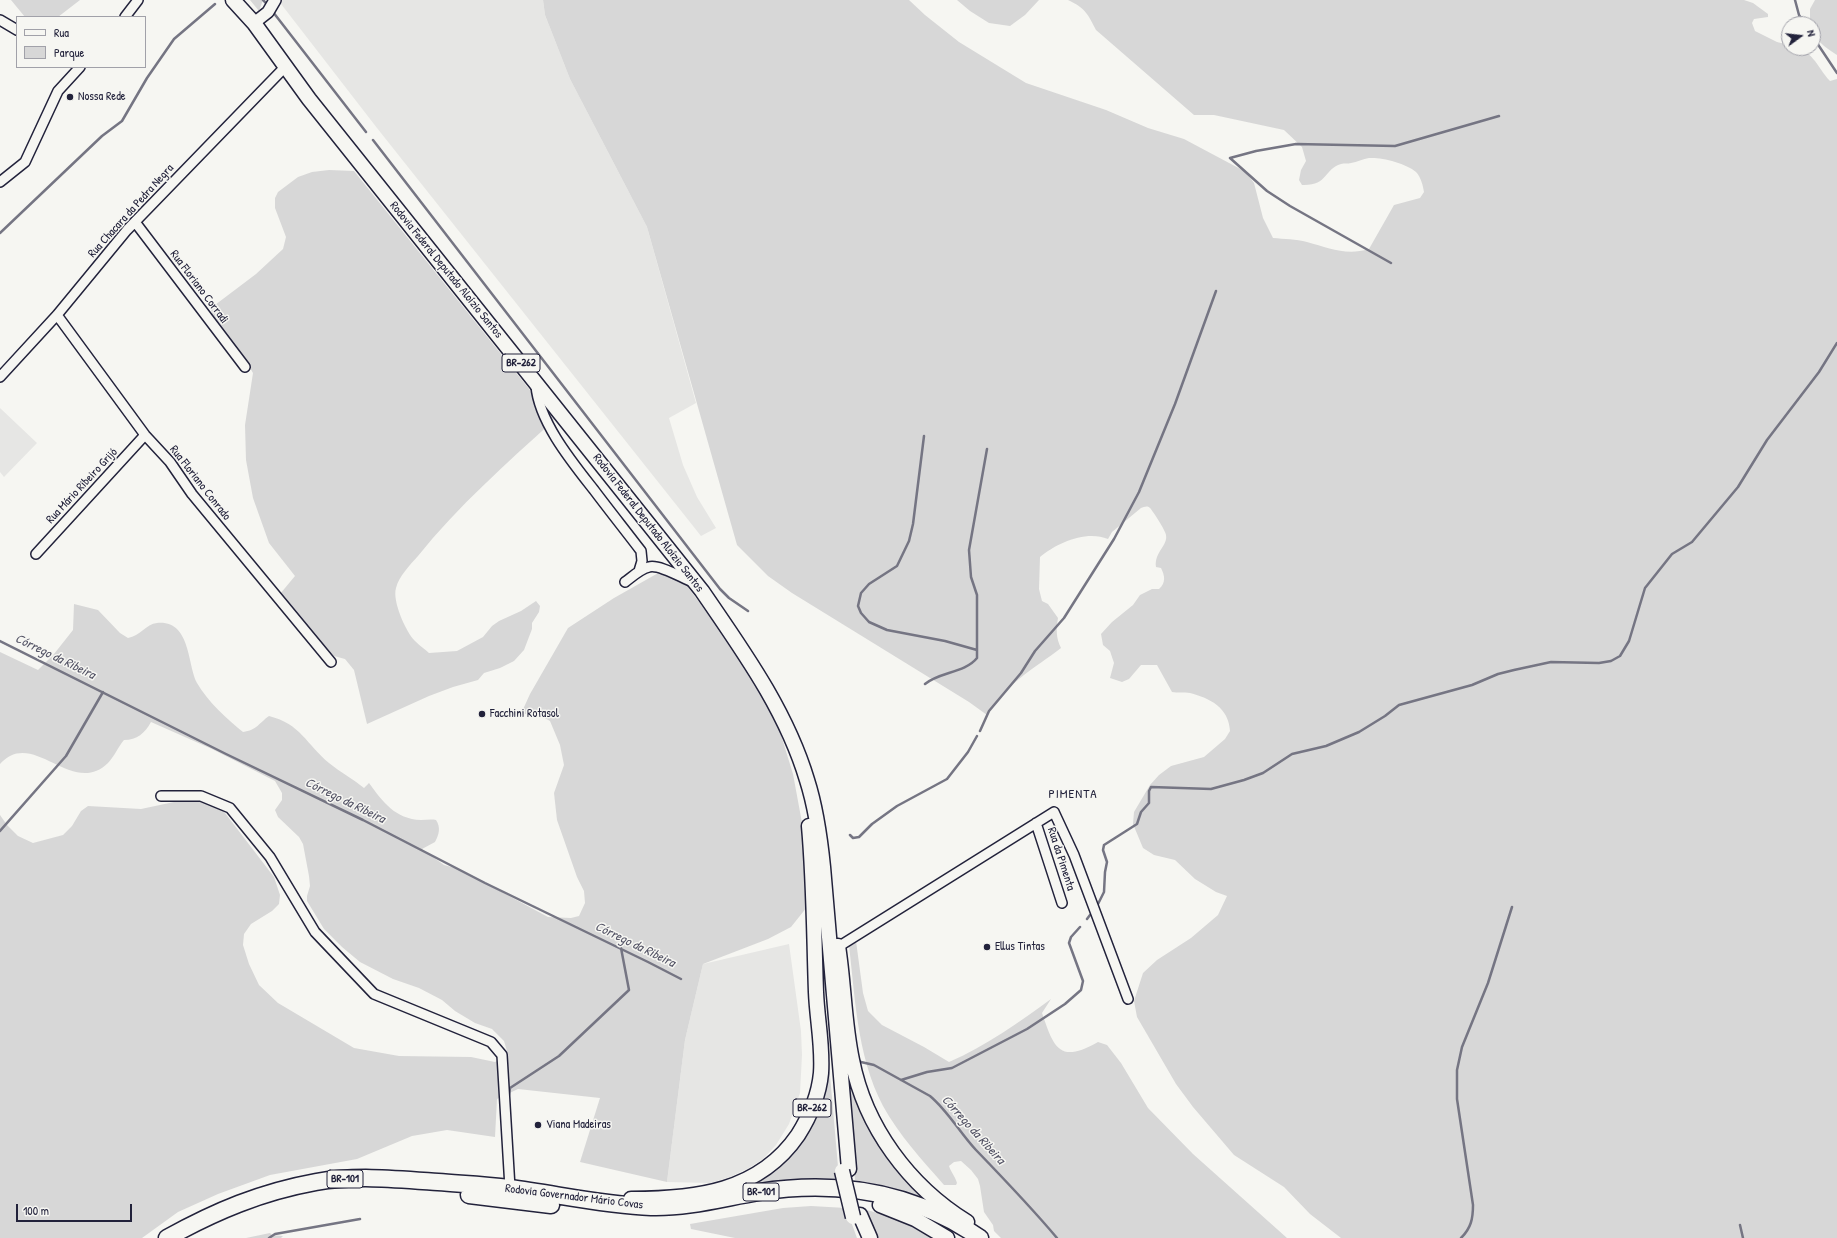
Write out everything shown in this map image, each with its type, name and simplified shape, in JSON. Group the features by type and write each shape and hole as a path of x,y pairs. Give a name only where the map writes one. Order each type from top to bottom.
{"highway":[{"name":"Rodovia Federal Deputado Aloízio Santos","path":"233,0 253,21 319,110 696,583 752,665 776,705 791,738"},
{"path":"237,0 253,21"},
{"name":"BR-262","path":"791,738 805,772 823,834 852,1061 860,1092 874,1122 892,1152 913,1178 946,1208 988,1238"},
{"name":"BR-262","path":"791,738 808,807 815,861 845,1170 861,1238"},
{"name":"BR-262","path":"805,772 813,800 820,844 845,1170"},
{"name":"BR-262","path":"548,1194 656,1199 711,1192 735,1185 765,1169 782,1155 800,1131 810,1114 816,1095 821,1061 816,1003 808,807"},
{"name":"Rodovia Governador Mário Covas","path":"167,1238 210,1215 243,1201 270,1192 318,1182 376,1177 510,1188 637,1206 668,1207 697,1204 778,1190 812,1187 844,1188 891,1196 920,1206 951,1220 980,1238"},
{"name":"Rodovia Governador Mário Covas","path":"187,1238 208,1226 246,1209 292,1195 356,1186 394,1187 652,1218 684,1217 761,1203 813,1198 843,1199 880,1205 916,1216 960,1238"},
{"path":"880,1205 915,1219 947,1238"},
{"name":"BR-262","path":"856,1216 870,1238"}],"street":[{"path":"126,16 138,0"},
{"path":"253,21 268,12 275,0"},
{"path":"0,20 16,29"},
{"name":"Rua Chacara da Pedra Negra","path":"0,377 57,315 135,222 286,66"},
{"path":"0,182 25,162 58,91 79,68"},
{"name":"Rua Floriano Corradi","path":"135,222 245,367"},
{"name":"Rua Floriano Conrado","path":"57,315 145,435 170,462 192,494 331,662"},
{"path":"536,382 537,393 544,413 563,450 641,551 642,561 639,571"},
{"name":"Rua Mário Ribeiro Grijó","path":"36,554 145,435"},
{"path":"625,582 639,571 652,566 696,583"},
{"path":"161,796 201,796 230,808 270,857 315,932 374,994 491,1042 502,1055 510,1188"},
{"path":"838,947 1054,812 1074,855 1128,999"},
{"name":"Rua da Pimenta","path":"1036,823 1062,903"}],"shaded area":[{"path":"278,0 543,0 545,15 570,79 647,227 696,403 669,418 683,465 697,497 716,528 701,536 377,128"},
{"path":"0,408 37,443 4,477 0,472"},
{"path":"789,944 801,1031 802,1055 800,1093 789,1124 776,1145 763,1159 749,1168 730,1177 710,1183 667,1182 685,1040 703,964"}],"green space":[{"path":"11,0 80,0 59,16 24,16"},
{"path":"250,0 263,0 259,11"},
{"path":"543,0 909,0 959,42 1026,83 1106,110 1148,128 1184,139 1246,172 1254,183 1263,218 1273,238 1303,241 1330,249 1353,252 1369,249 1394,205 1420,198 1424,192 1416,172 1393,161 1380,158 1369,158 1336,166 1317,183 1302,185 1299,180 1301,170 1306,161 1302,147 1284,130 1214,115 1194,115 1096,30 1085,12 1068,0 1744,0 1753,3 1768,14 1768,17 1754,19 1752,23 1755,31 1781,43 1781,56 1811,56 1830,81 1837,79 1837,1238 1341,1238 1310,1214 1284,1187 1234,1155 1193,1107 1176,1084 1137,1017 1134,1001 1143,973 1157,960 1191,938 1218,915 1227,896 1216,892 1195,879 1175,860 1154,855 1143,848 1133,824 1134,812 1150,785 1159,775 1171,766 1204,757 1225,739 1230,731 1226,716 1217,705 1197,695 1172,692 1157,665 1141,665 1129,679 1122,682 1110,678 1114,663 1110,651 1103,645 1101,634 1112,622 1133,605 1140,595 1152,589 1159,589 1163,584 1164,577 1161,568 1156,567 1156,562 1157,557 1165,543 1166,535 1156,516 1150,508 1141,508 1112,532 1108,539 1090,536 1072,539 1055,547 1040,557 1039,589 1042,601 1048,604 1058,618 1057,633 1061,648 1011,686 994,704 987,715 969,702 792,593 768,576 737,545 647,227 570,79 545,15"},
{"path":"957,0 1039,0 1025,15 1010,26 989,23 970,11"},
{"path":"1815,0 1837,0 1837,55 1821,43 1821,16 1810,16 1810,9"},
{"path":"329,170 354,171 554,420 483,485 433,538 405,571 397,584 395,594 398,608 411,637 429,653 457,651 483,637 492,626 499,621 521,611 536,601 540,606 539,612 532,623 532,629 524,650 514,661 500,668 484,673 478,680 429,696 367,724 354,670 345,659 334,656 319,640 275,600 295,576 269,543 253,498 246,460 245,425 253,373 241,353 213,322 211,308 256,274 283,249 286,237 275,208 275,198 278,192 298,177 312,172"},
{"path":"660,572 684,582 732,646 762,693 777,722 793,774 805,839 811,902 791,927 768,939 703,964 685,1040 667,1182 580,1162 600,1098 518,1089 497,1099 495,1137 447,1130 412,1136 357,1159 270,1175 218,1194 178,1212 142,1238 0,1238 0,815 18,836 33,843 63,835 72,826 81,811 88,806 141,809 191,800 214,804 225,813 274,877 280,895 279,904 272,911 251,924 244,934 243,945 249,964 259,985 278,1003 354,1048 399,1056 471,1057 495,1062 503,1058 507,1051 504,1041 492,1029 475,1023 455,1011 442,1000 419,988 393,979 360,962 324,929 307,901 310,886 303,844 299,837 278,817 275,810 282,800 282,793 275,781 212,749 151,722 137,737 124,740 108,763 94,772 81,773 26,753 13,755 0,764 0,652 38,670 54,654 73,630 74,604 98,610 120,633 128,638 136,635 153,624 168,624 176,628 182,636 194,675 201,690 218,710 243,732 255,728 269,716 289,724 296,729 321,756 333,766 364,788 369,783 379,797 397,813 412,819 436,820 439,828 435,842 422,849 444,865 459,869 548,917 571,918 579,916 585,903 584,891 577,877 557,820 554,793 564,765 560,745 550,721 541,716 525,714 520,716 530,694 568,628 614,598"},
{"path":"861,933 856,941 863,993 868,1011 882,1025 949,1062 989,1041 1051,999 1042,1013 1050,1035 1060,1049 1066,1052 1074,1052 1085,1049 1098,1042 1107,1045 1121,1063 1148,1108 1193,1154 1287,1238 1001,1238 994,1231 993,1225 984,1212 978,1179 971,1170 961,1161 954,1162 949,1166 957,1183 956,1185 944,1185 919,1157 889,1117 883,1106 867,1066 855,1002 848,937"},
{"path":"837,968 857,1091 936,1204 892,1188 855,1180"},
{"path":"821,972 839,1178 798,1180 747,1188 814,1113"},
{"path":"811,1206 846,1208 857,1238 735,1238 691,1229 690,1224 783,1208"},
{"path":"863,1209 896,1218 936,1238 873,1238"},
{"path":"270,1233 272,1235 283,1236 281,1238 246,1238"}],"waterway":[{"path":"263,0 268,5"},
{"path":"1795,0 1800,16"},
{"path":"0,233 102,136 122,121 147,78 174,39 215,4"},
{"path":"273,12 366,132"},
{"path":"1821,49 1837,73"},
{"path":"1230,158 1256,151 1296,144 1395,146 1499,116"},
{"path":"373,140 720,589 729,598 748,611"},
{"path":"1230,158 1267,191 1290,206 1391,263"},
{"path":"980,731 989,711 1021,673 1035,651 1064,618 1114,539 1139,492 1175,404 1216,291"},
{"path":"1097,906 1104,892 1107,862 1103,850 1104,845 1137,824 1141,812 1149,803 1149,791 1151,787 1211,789 1244,780 1263,773 1292,754 1326,746 1359,732 1385,716 1399,705 1472,685 1498,674 1514,670 1551,662 1599,663 1611,661 1620,656 1629,641 1645,588 1672,554 1692,542 1738,487 1767,440 1819,372 1837,343"},
{"path":"924,436 913,524 909,541 897,566 869,584 861,593 858,606 861,613 869,622 887,630 945,641 977,650"},
{"path":"925,684 937,677 966,667 977,658 977,595 971,577 969,550 987,449"},
{"name":"Córrego da Ribeira","path":"0,641 681,979"},
{"path":"0,831 66,756 103,692"},
{"path":"850,835 853,838 859,837 872,824 897,806 947,779 968,752 977,736"},
{"path":"1461,1238 1471,1223 1473,1205 1457,1099 1457,1070 1462,1047 1488,983 1512,907"},
{"path":"1087,919 1090,915"},
{"path":"901,1080 927,1072 952,1068 1027,1029 1065,1004 1081,990 1083,981 1069,943 1071,937 1080,927"},
{"path":"508,1101 510,1088 559,1056 629,990 621,948"},
{"name":"Córrego da Ribeira","path":"857,1059 861,1062 874,1065 930,1096 943,1108 976,1150 1057,1238"},
{"path":"269,1238 275,1234 360,1219"},
{"path":"1740,1225 1743,1238"}],"place":[{"name":"Nossa Rede","path":"70,97"},
{"name":"Facchini Rotasol","path":"482,714"},
{"name":"Ellus Tintas","path":"987,947"},
{"name":"Viana Madeiras","path":"538,1125"}],"district":[{"name":"PIMENTA","path":"1073,795"}]}
